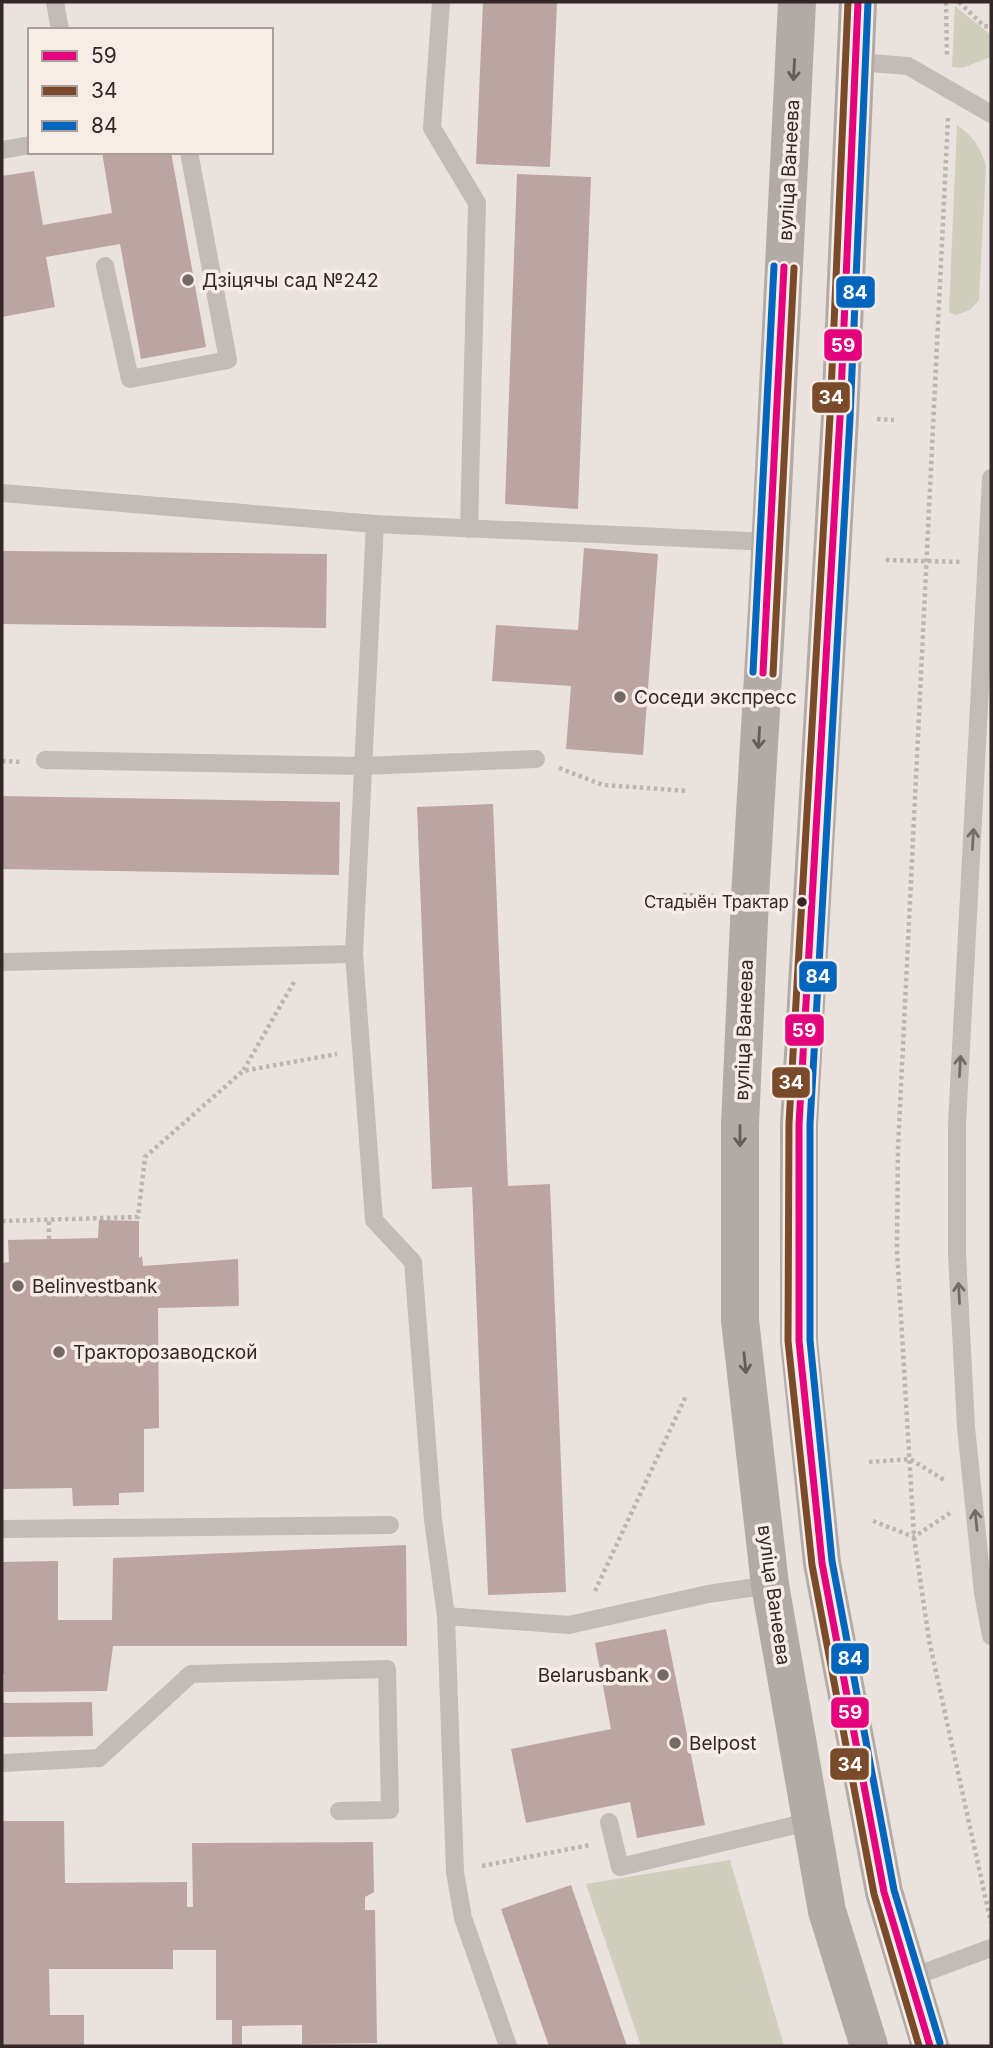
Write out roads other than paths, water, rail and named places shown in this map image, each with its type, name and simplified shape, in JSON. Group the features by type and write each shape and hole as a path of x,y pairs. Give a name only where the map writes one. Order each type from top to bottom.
{"main road":[{"name":"вуліца Ванеева","path":"797,2 740,1125 740,1320 770,1585 827,1911 869,2046"},
{"path":"858,2 832,567 799,1124 799,1341 822,1563 884,1892 930,2046"}],"lane":[{"path":"55,2 60,28"},
{"path":"442,2 432,128 477,203 469,529"},
{"path":"857,62 908,66 991,114"},
{"path":"2,150 28,145"},
{"path":"105,266 130,379 228,360 189,154"},
{"path":"991,478 987,563 988,630 957,1124 957,1254 966,1427 991,1636"},
{"path":"2,493 375,524 770,542"},
{"path":"375,524 354,954 374,1220 413,1262 433,1520 446,1616 454,1872 463,1918 508,2046"},
{"path":"45,760 363,766 536,759"},
{"path":"2,962 354,954"},
{"path":"2,1529 390,1525"},
{"path":"446,1616 569,1625 708,1594 770,1585"},
{"path":"2,1763 99,1758 191,1674 387,1669 390,1810 339,1811"},
{"path":"609,1822 620,1867 812,1821"},
{"path":"910,1978 991,1948"}],"place":[{"name":"Дзіцячы сад №242","path":"188,280"},
{"name":"Соседи экспресс","path":"620,697"},
{"name":"Стадыён Трактар","path":"802,902"},
{"name":"Belinvestbank","path":"18,1286"},
{"name":"Тракторозаводской","path":"59,1352"},
{"name":"Belarusbank","path":"663,1675"},
{"name":"Belpost","path":"675,1743"}]}
